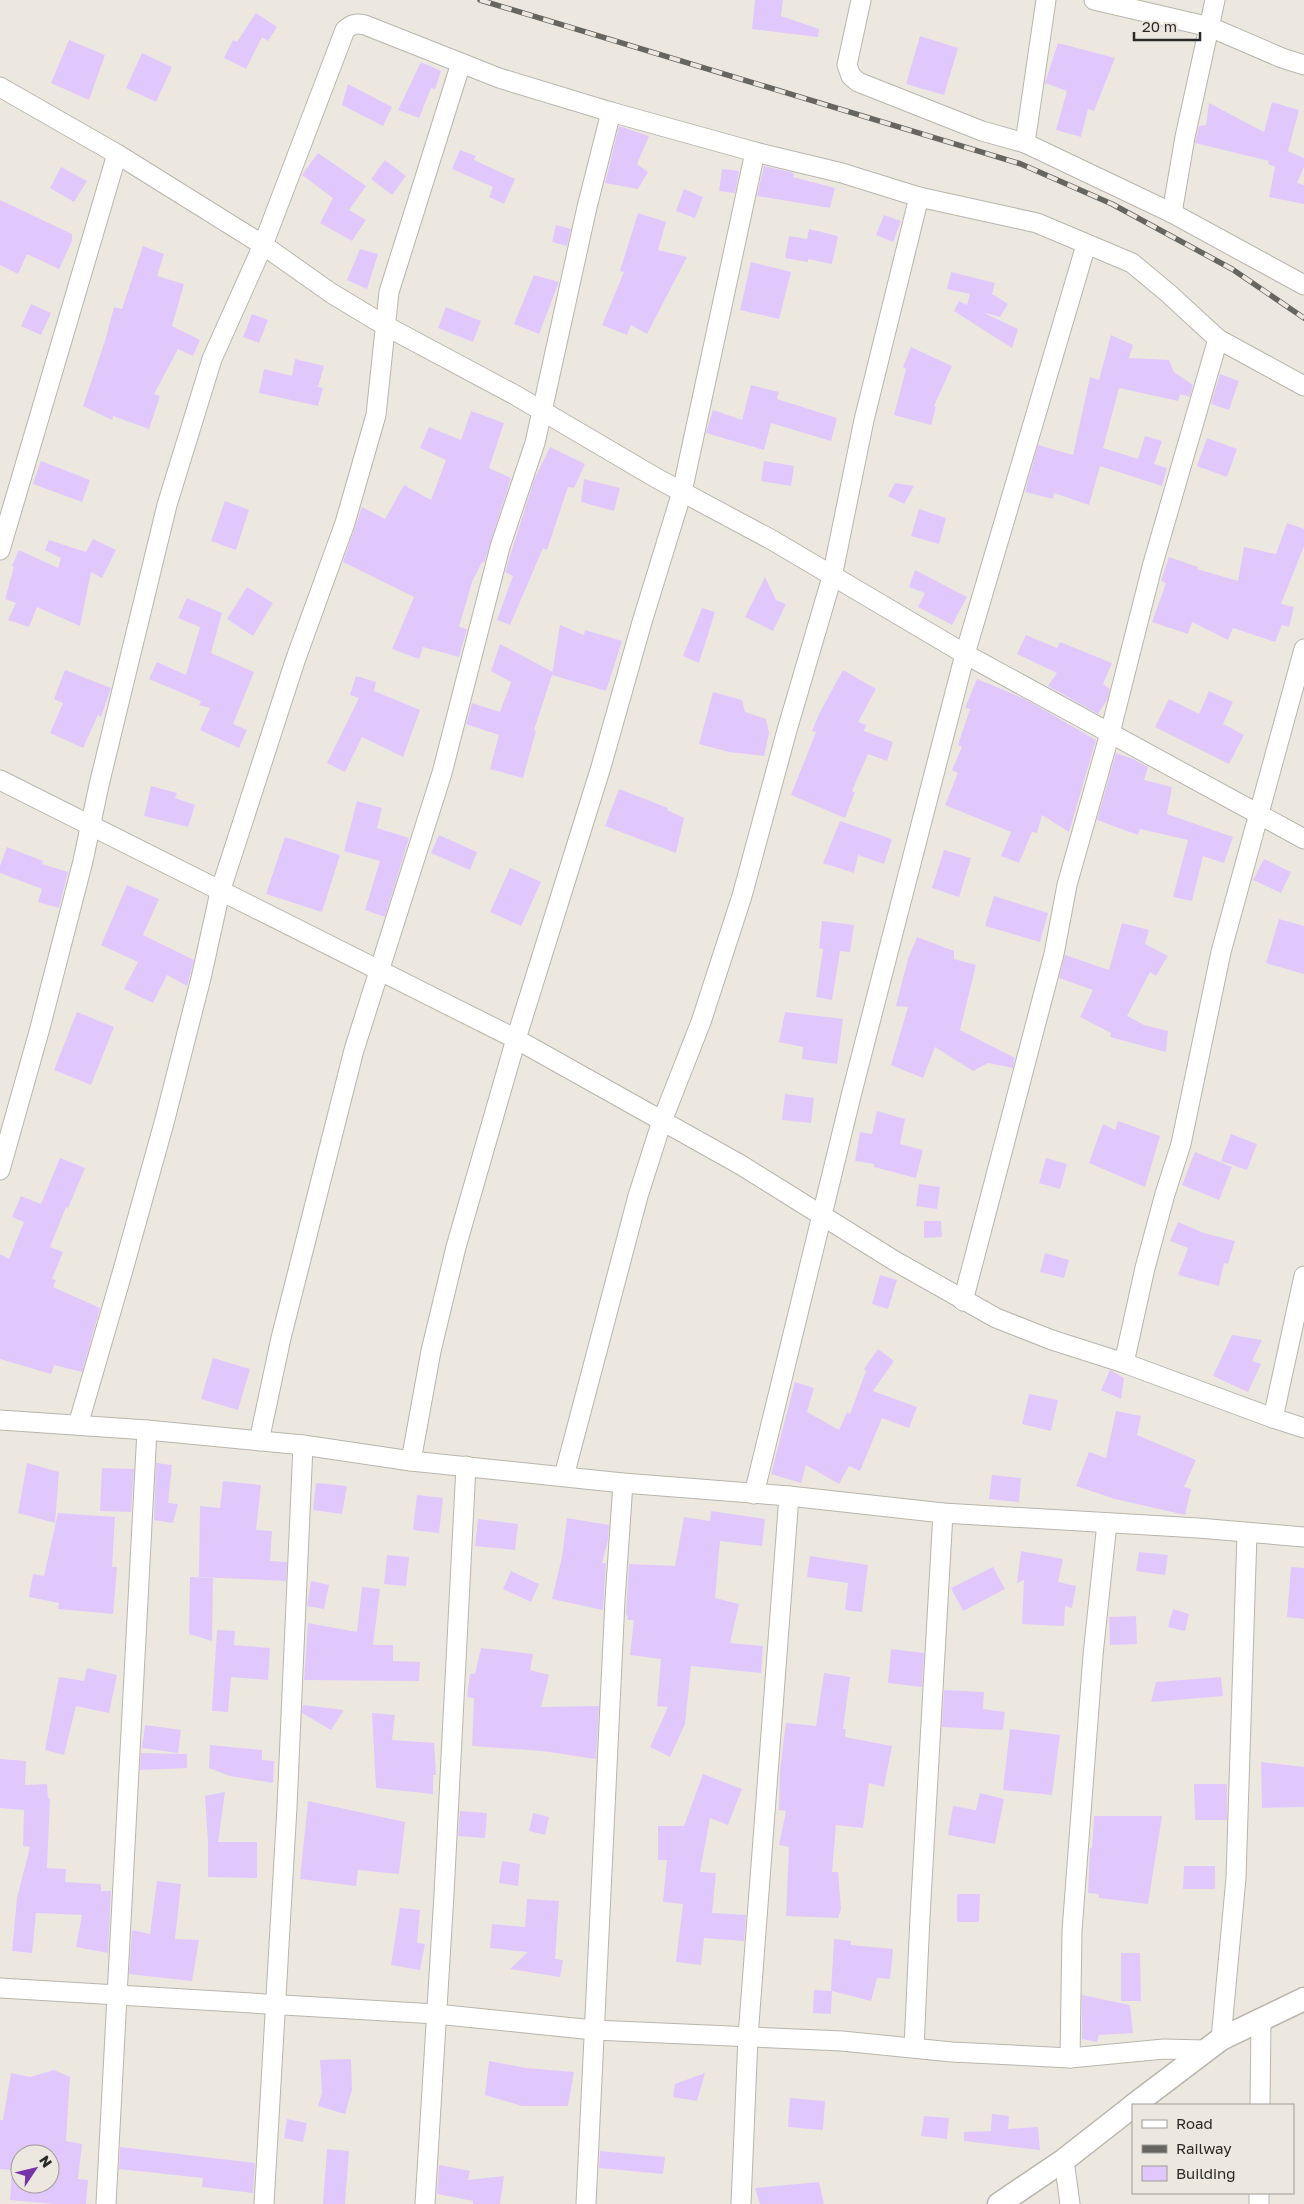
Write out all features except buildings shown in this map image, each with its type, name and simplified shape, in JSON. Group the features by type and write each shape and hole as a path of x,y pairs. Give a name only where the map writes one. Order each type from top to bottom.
{"street":[{"path":"861,0 847,65 851,76 858,82 982,131 1025,144 1302,277"},
{"path":"1025,144 1046,0"},
{"path":"1094,0 1210,27 1282,58 1304,65"},
{"path":"1172,213 1185,137 1215,0"},
{"path":"0,1170 40,1028 92,825 99,785 167,505 212,359 263,245 345,30 350,25 365,25 499,78 612,112 755,152 842,173 919,197 1037,223 1132,263 1218,339 1304,386"},
{"path":"78,1425 124,1270 164,1123 201,978 220,892 295,661 345,523 376,415 384,325 389,292 461,63"},
{"path":"0,87 116,154 263,245 331,293 384,325 515,395 682,492 772,540 832,577 966,654 1258,812 1304,839"},
{"path":"259,1441 281,1338 354,1050 442,773 500,547 535,443 585,216 612,112"},
{"path":"410,1461 431,1351 456,1247 516,1038 601,767 642,622 682,492 755,152"},
{"path":"0,550 116,154"},
{"path":"564,1476 638,1196 662,1121 702,1022 742,896 787,730 832,577 864,420 919,197"},
{"path":"754,1494 852,1092 966,654 1086,245"},
{"path":"963,1300 1052,963 1067,885 1110,733 1152,567 1218,339"},
{"path":"1124,1363 1145,1268 1181,1144 1221,952 1304,650"},
{"path":"0,780 92,825 220,892 516,1038 741,1164 823,1217 996,1318 1052,1340 1124,1363 1304,1428"},
{"path":"1273,1418 1304,1276"},
{"path":"0,1420 147,1430 303,1445 410,1461 623,1483 789,1496 943,1513 1198,1528 1304,1538"},
{"path":"106,2204 147,1430"},
{"path":"264,2204 288,1787 303,1445"},
{"path":"425,2204 444,1894 466,1466"},
{"path":"586,2204 615,1600 623,1483"},
{"path":"741,2204 748,2037 789,1496"},
{"path":"914,2048 943,1513"},
{"path":"1070,2058 1073,1921 1092,1655 1107,1523"},
{"path":"1213,2044 1236,1878 1247,1533"},
{"path":"0,1988 276,2006 436,2014 594,2030 842,2041 952,2052 1070,2058 1213,2044"},
{"path":"1137,2104 1213,2044 1304,1999"},
{"path":"1260,2104 1261,2019"},
{"path":"999,2204 1064,2160 1132,2108"},
{"path":"1064,2160 1070,2204"}],"railway":[{"path":"480,0 1021,164 1112,204 1232,269 1304,318"}]}
